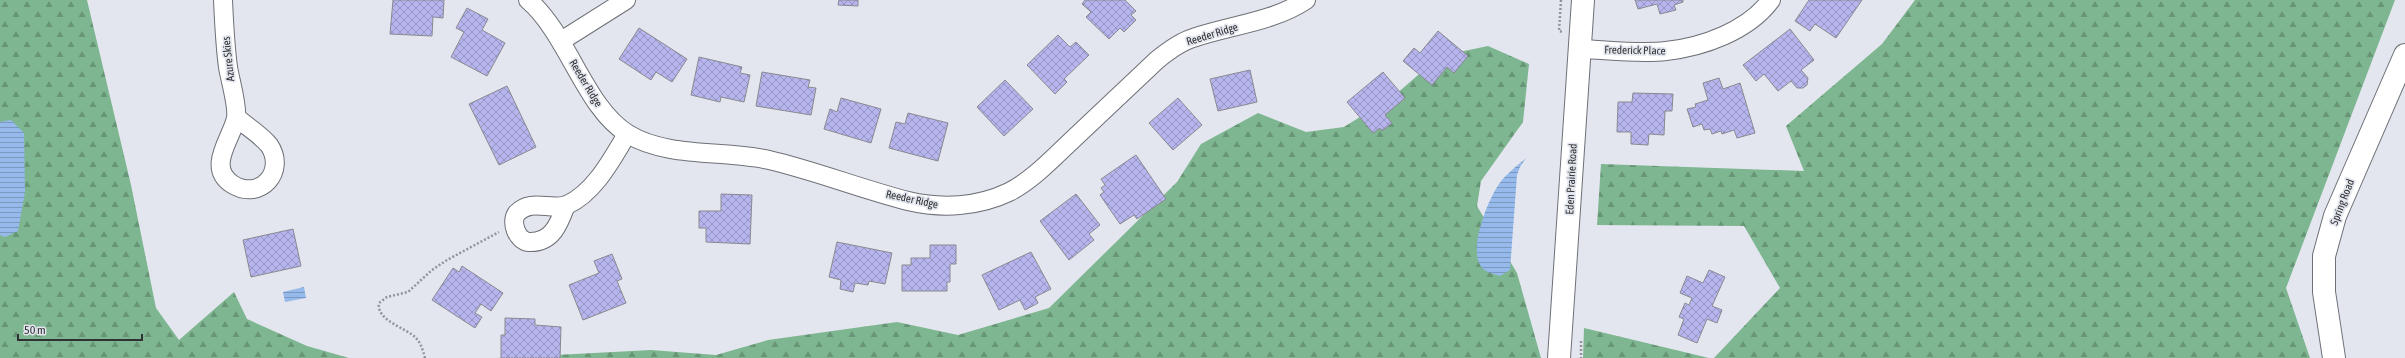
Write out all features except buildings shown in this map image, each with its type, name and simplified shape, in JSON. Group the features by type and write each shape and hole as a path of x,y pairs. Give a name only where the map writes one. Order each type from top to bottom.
{"street":[{"name":"Azure Skies","path":"222,0 228,66 236,117"},
{"name":"Reeder Ridge","path":"528,0 560,41 600,108 627,134 653,144 680,151 740,154 770,160 910,201 943,206 977,203 1010,191 1044,167 1156,60 1173,48 1192,38 1260,21 1295,7 1306,0"},
{"path":"560,41 626,0"},
{"name":"Eden Prairie Road","path":"1559,358 1581,49 1583,0"},
{"name":"Frederick Place","path":"1581,49 1666,51 1701,44 1735,30 1766,7 1771,0"},
{"name":"Spring Road","path":"2334,358 2324,292 2324,256 2335,216 2405,55"},
{"path":"566,205 525,207 516,215 514,225 518,235 526,242 537,242 549,237 557,228 566,205 591,187 611,162 627,134"}],"path":[{"path":"425,358 418,340 385,317 380,312 379,303 387,297 408,292 447,260 514,225"}],"green space":[{"path":"0,0 87,0 131,185 156,308 179,340 234,292 247,319 307,346 349,358 0,358"},
{"path":"1915,0 2395,0 2286,288 2310,358 1714,358 1780,288 1744,226 1597,225 1601,164 1804,171 1786,126 1882,44"},
{"path":"1488,46 1529,64 1523,122 1481,181 1477,206 1517,273 1541,358 496,358 651,350 716,355 768,340 897,322 958,335 1049,308 1177,182 1201,144 1258,113 1306,132 1344,127 1395,95 1440,56"},
{"path":"1584,328 1709,358 1583,358"}],"water":[{"path":"11,120 24,133 25,192 18,231 5,237 0,235 0,122"},
{"path":"1526,158 1517,175 1510,270 1500,276 1483,269 1478,261 1477,251 1480,226 1489,202 1499,184"},
{"path":"304,287 306,298 285,302 283,292"}]}
